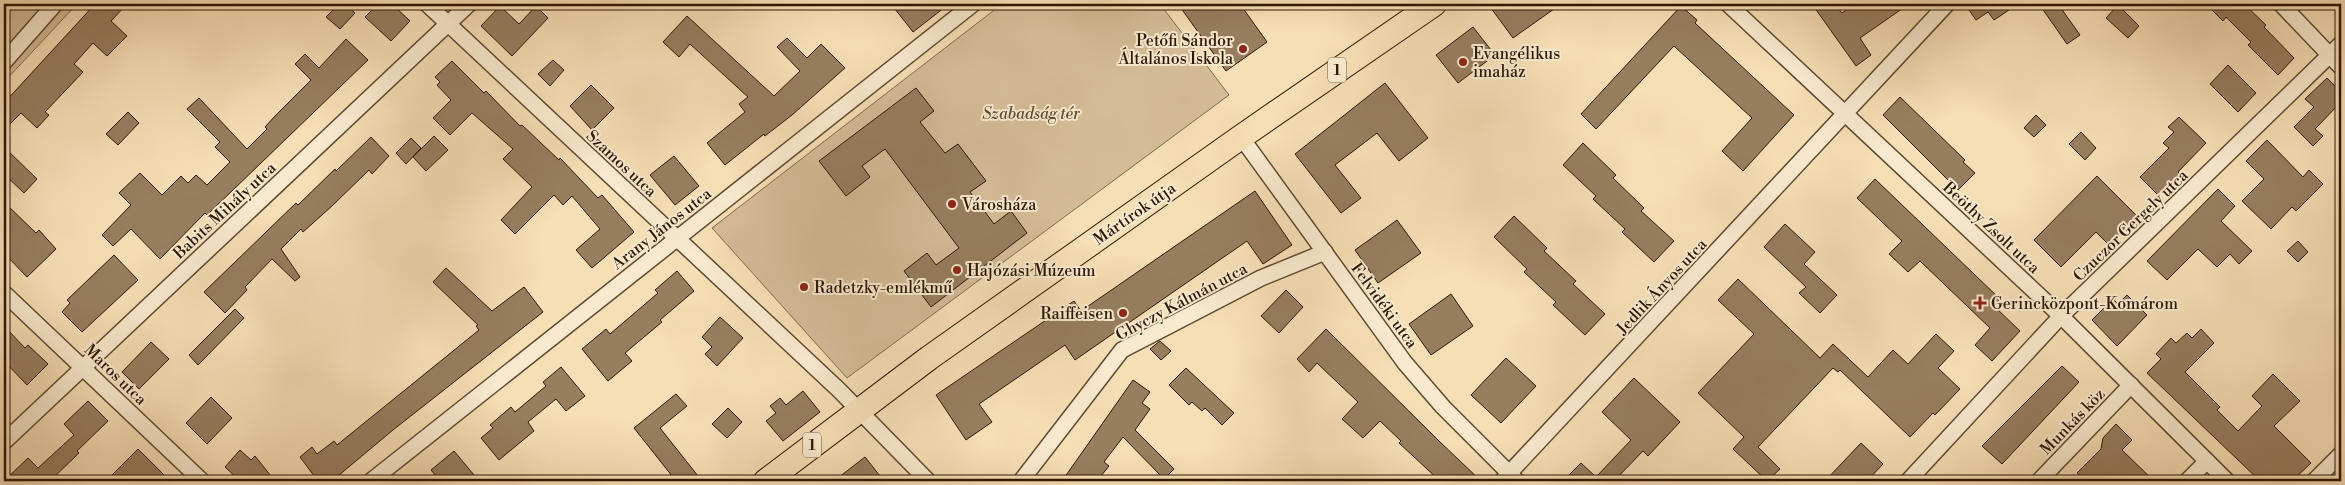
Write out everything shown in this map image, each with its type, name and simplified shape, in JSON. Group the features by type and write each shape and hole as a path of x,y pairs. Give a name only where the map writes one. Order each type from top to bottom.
{"main road":[{"name":"Mártírok útja","path":"766,481 858,410 1241,136 1434,4"}],"street":[{"path":"4,62 55,4"},
{"name":"Szamos utca","path":"427,4 858,410 928,481"},
{"name":"Babits Mihály utca","path":"4,442 469,4"},
{"name":"Arany János utca","path":"371,481 973,4"},
{"name":"Beöthy Zsolt utca","path":"1728,4 2061,316 2227,481"},
{"name":"Jedlik Ányos utca","path":"1509,479 1947,4"},
{"path":"2281,4 2341,67"},
{"name":"Czuczor Gergely utca","path":"1908,481 2061,316 2341,44"},
{"name":"Felvidéki utca","path":"1241,136 1405,363 1509,479"},
{"name":"Ghyczy Kálmán utca","path":"1020,481 1122,350 1261,278 1325,252"},
{"name":"Maros utca","path":"4,293 202,481"},
{"name":"Munkás köz","path":"2039,481 2131,385"},
{"path":"2314,481 2341,454"},
{"path":"2187,481 2207,461"}],"green space":[{"path":"4,4 77,4 4,82"},
{"name":"Szabadság tér","path":"1002,4 1160,4 1229,95 847,378 712,228"}],"building":[{"path":"95,4 127,4 111,21 127,36 107,56 93,43 74,64 83,72 45,112 49,115 37,128 21,113 4,130 4,103"},
{"path":"339,4 345,4 355,13 340,29 326,17"},
{"path":"378,4 392,4 410,21 391,41 365,17"},
{"path":"902,4 949,4 913,32 895,9"},
{"path":"1178,4 1240,4 1267,42 1226,71"},
{"path":"1488,4 1561,4 1513,38"},
{"path":"1812,4 1835,4 1842,13 1855,4 1909,4 1860,38 1871,55 1856,66"},
{"path":"1965,4 2018,4 1994,20 1988,12 1976,20"},
{"path":"2039,4 2058,4 2080,35 2067,44"},
{"path":"2206,4 2244,4 2266,25 2264,27 2294,58 2278,75 2248,45 2251,42 2226,17 2223,21"},
{"path":"2118,5 2139,26 2128,38 2106,18"},
{"path":"500,6 519,24 536,6 548,18 512,56 481,26"},
{"path":"1681,6 1697,20 1695,23 1794,115 1743,171 1722,151 1752,118 1674,46 1596,129 1581,114"},
{"path":"687,16 774,96 800,71 777,47 787,38 807,58 821,44 845,68 792,115 765,136 764,134 725,165 707,143 745,112 739,104 748,97 690,44 679,57 663,42"},
{"name":"Evangélikus imaház","path":"1473,27 1495,55 1458,83 1436,55"},
{"path":"346,39 368,60 207,215 205,213 160,259 131,229 113,246 102,235 131,205 119,193 140,173 162,195 181,176 188,183 196,175 207,185 230,162 215,147 220,142 187,109 199,98 247,149 267,129 265,127 275,116 311,80 295,64 305,54 319,68"},
{"path":"553,60 564,70 550,86 538,74"},
{"path":"452,61 484,93 486,91 520,126 522,125 559,160 560,158 598,198 602,195 634,232 592,268 576,250 600,229 572,196 563,205 554,195 515,234 501,220 532,187 503,159 513,149 472,113 450,135 433,118 451,100 437,85 440,82 435,77"},
{"path":"2228,65 2256,93 2238,112 2210,84"},
{"path":"2327,78 2341,92 2341,102 2315,129 2323,136 2313,146 2294,127 2314,107 2305,99"},
{"path":"1385,83 1428,138 1399,161 1377,133 1335,165 1361,198 1341,213 1295,154"},
{"path":"591,85 614,108 592,130 570,106"},
{"name":"Városháza","path":"916,88 934,111 920,122 945,153 958,144 986,181 970,192 994,224 1011,211 1027,233 931,307 904,271 927,253 936,265 959,248 885,149 862,166 870,177 846,196 819,161"},
{"path":"1900,97 1965,160 1963,162 1975,173 1958,190 1883,115"},
{"path":"128,112 139,123 118,145 106,134"},
{"path":"2036,115 2046,125 2034,137 2024,128"},
{"path":"2179,117 2206,143 2178,172 2180,174 2159,196 2140,177 2169,148 2163,143 2174,132 2168,127"},
{"path":"2081,132 2096,148 2085,160 2069,144"},
{"path":"434,136 448,150 426,171 413,157"},
{"path":"371,137 389,156 372,174 369,170 332,206 303,232 301,229 281,249 300,277 295,281 272,259 245,287 247,290 225,313 204,292 296,203 298,205"},
{"path":"411,138 421,148 406,164 396,153"},
{"path":"2267,140 2303,177 2309,170 2323,184 2296,211 2292,207 2271,229 2242,201 2264,179 2246,161"},
{"path":"1583,143 1616,175 1613,178 1644,208 1641,211 1674,241 1654,262 1622,232 1625,229 1593,199 1596,196 1563,165"},
{"path":"4,147 37,179 24,193 4,174"},
{"path":"674,156 699,186 675,205 650,175"},
{"path":"2097,176 2137,216 2108,244 2096,232 2061,267 2034,240"},
{"path":"1875,179 2000,299 1994,306 2020,331 1992,361 1975,345 1990,328 1920,261 1908,272 1889,254 1902,241 1857,198"},
{"path":"2218,189 2235,206 2221,221 2252,251 2239,264 2230,254 2217,267 2198,249 2167,280 2147,261"},
{"path":"1255,191 1292,245 1263,264 1247,241 1075,360 1065,345 979,404 992,422 966,440 936,395 1074,301 1081,311"},
{"path":"4,202 36,233 39,230 56,249 27,277 4,253"},
{"path":"1514,216 1547,248 1544,251 1576,281 1573,284 1605,314 1585,335 1553,305 1556,302 1524,272 1527,269 1494,237"},
{"path":"1397,220 1421,253 1378,283 1355,250"},
{"path":"1785,224 1815,252 1804,264 1837,295 1820,313 1799,293 1806,287 1764,247"},
{"path":"2298,241 2308,252 2298,262 2287,251"},
{"path":"114,255 138,280 82,332 62,312 70,303 67,300"},
{"path":"446,268 492,311 524,287 543,312 393,430 332,481 318,481 300,457 312,447 317,454 334,441 337,445 479,330 476,326 478,325 433,282"},
{"path":"677,271 694,291 660,320 662,322 625,353 632,361 608,381 582,349 606,329 610,334 658,293 655,290"},
{"path":"1738,279 1820,358 1833,344 1868,377 1893,350 1908,364 1936,334 1954,351 1938,368 1960,389 1910,437 1840,370 1838,372 1833,368 1758,447 1780,469 1767,481 1733,449 1744,437 1698,393 1754,334 1718,300"},
{"path":"1286,290 1303,307 1279,333 1261,316"},
{"path":"1451,294 1473,326 1431,355 1409,324"},
{"path":"2127,295 2147,315 2117,346 2092,320 2113,299 2118,304"},
{"path":"235,309 244,318 198,365 189,355"},
{"path":"720,317 743,338 717,366 705,354 712,347 702,337"},
{"path":"4,326 25,348 28,345 48,364 27,385 4,361"},
{"path":"1326,329 1481,481 1440,481 1399,443 1401,441 1380,421 1363,438 1342,419 1358,402 1317,363 1309,372 1297,359"},
{"path":"2201,329 2214,343 2185,372 2220,407 2217,410 2238,431 2262,406 2252,396 2273,374 2300,401 2274,426 2311,463 2292,481 2260,481 2147,373 2161,359 2156,354 2171,338 2176,343 2187,333 2192,338"},
{"path":"1160,341 1171,351 1161,360 1150,349"},
{"path":"151,342 169,359 139,389 122,372"},
{"path":"1506,358 1536,386 1501,423 1471,395"},
{"path":"2062,366 2079,382 2002,464 1982,446"},
{"path":"561,367 585,396 566,411 556,399 528,422 534,431 499,460 481,438 493,428 490,425 511,407 515,412 546,386 543,382"},
{"path":"1186,368 1234,413 1222,425 1205,408 1202,411 1192,402 1189,405 1169,385"},
{"path":"1634,378 1680,422 1648,456 1643,451 1614,481 1563,481 1581,463 1596,477 1631,440 1602,412"},
{"path":"1133,380 1150,392 1142,403 1150,409 1135,430 1174,469 1164,479 1123,437 1104,462 1109,466 1097,481 1062,481"},
{"path":"803,391 820,412 783,441 766,421 776,413 770,406 780,398 786,405"},
{"path":"676,394 687,406 660,428 702,481 676,481 634,428"},
{"path":"211,397 232,418 207,444 186,423"},
{"path":"88,401 108,421 50,481 4,481 28,458 38,468 74,435 64,424"},
{"path":"728,408 742,422 727,438 712,424"},
{"path":"2116,424 2132,440 2122,450 2154,481 2086,481 2077,473 2101,449 2103,438"},
{"path":"1861,443 1883,464 1867,481 1825,481"},
{"path":"138,449 170,481 106,481"},
{"path":"240,450 251,460 255,456 275,481 240,481 225,467"},
{"path":"454,451 479,481 440,481 431,470"},
{"path":"865,457 884,481 834,481"}],"place":[{"name":"Petőfi Sándor Általános Iskola","path":"1243,49"},
{"name":"Evangélikus imaház","path":"1463,62"},
{"name":"Városháza","path":"952,204"},
{"name":"Hajózási Múzeum","path":"957,270"},
{"name":"Radetzky-emlékmű","path":"804,287"},
{"name":"Gerincközpont-Komárom","path":"1980,303"},
{"name":"Raiffeisen","path":"1123,313"}]}
